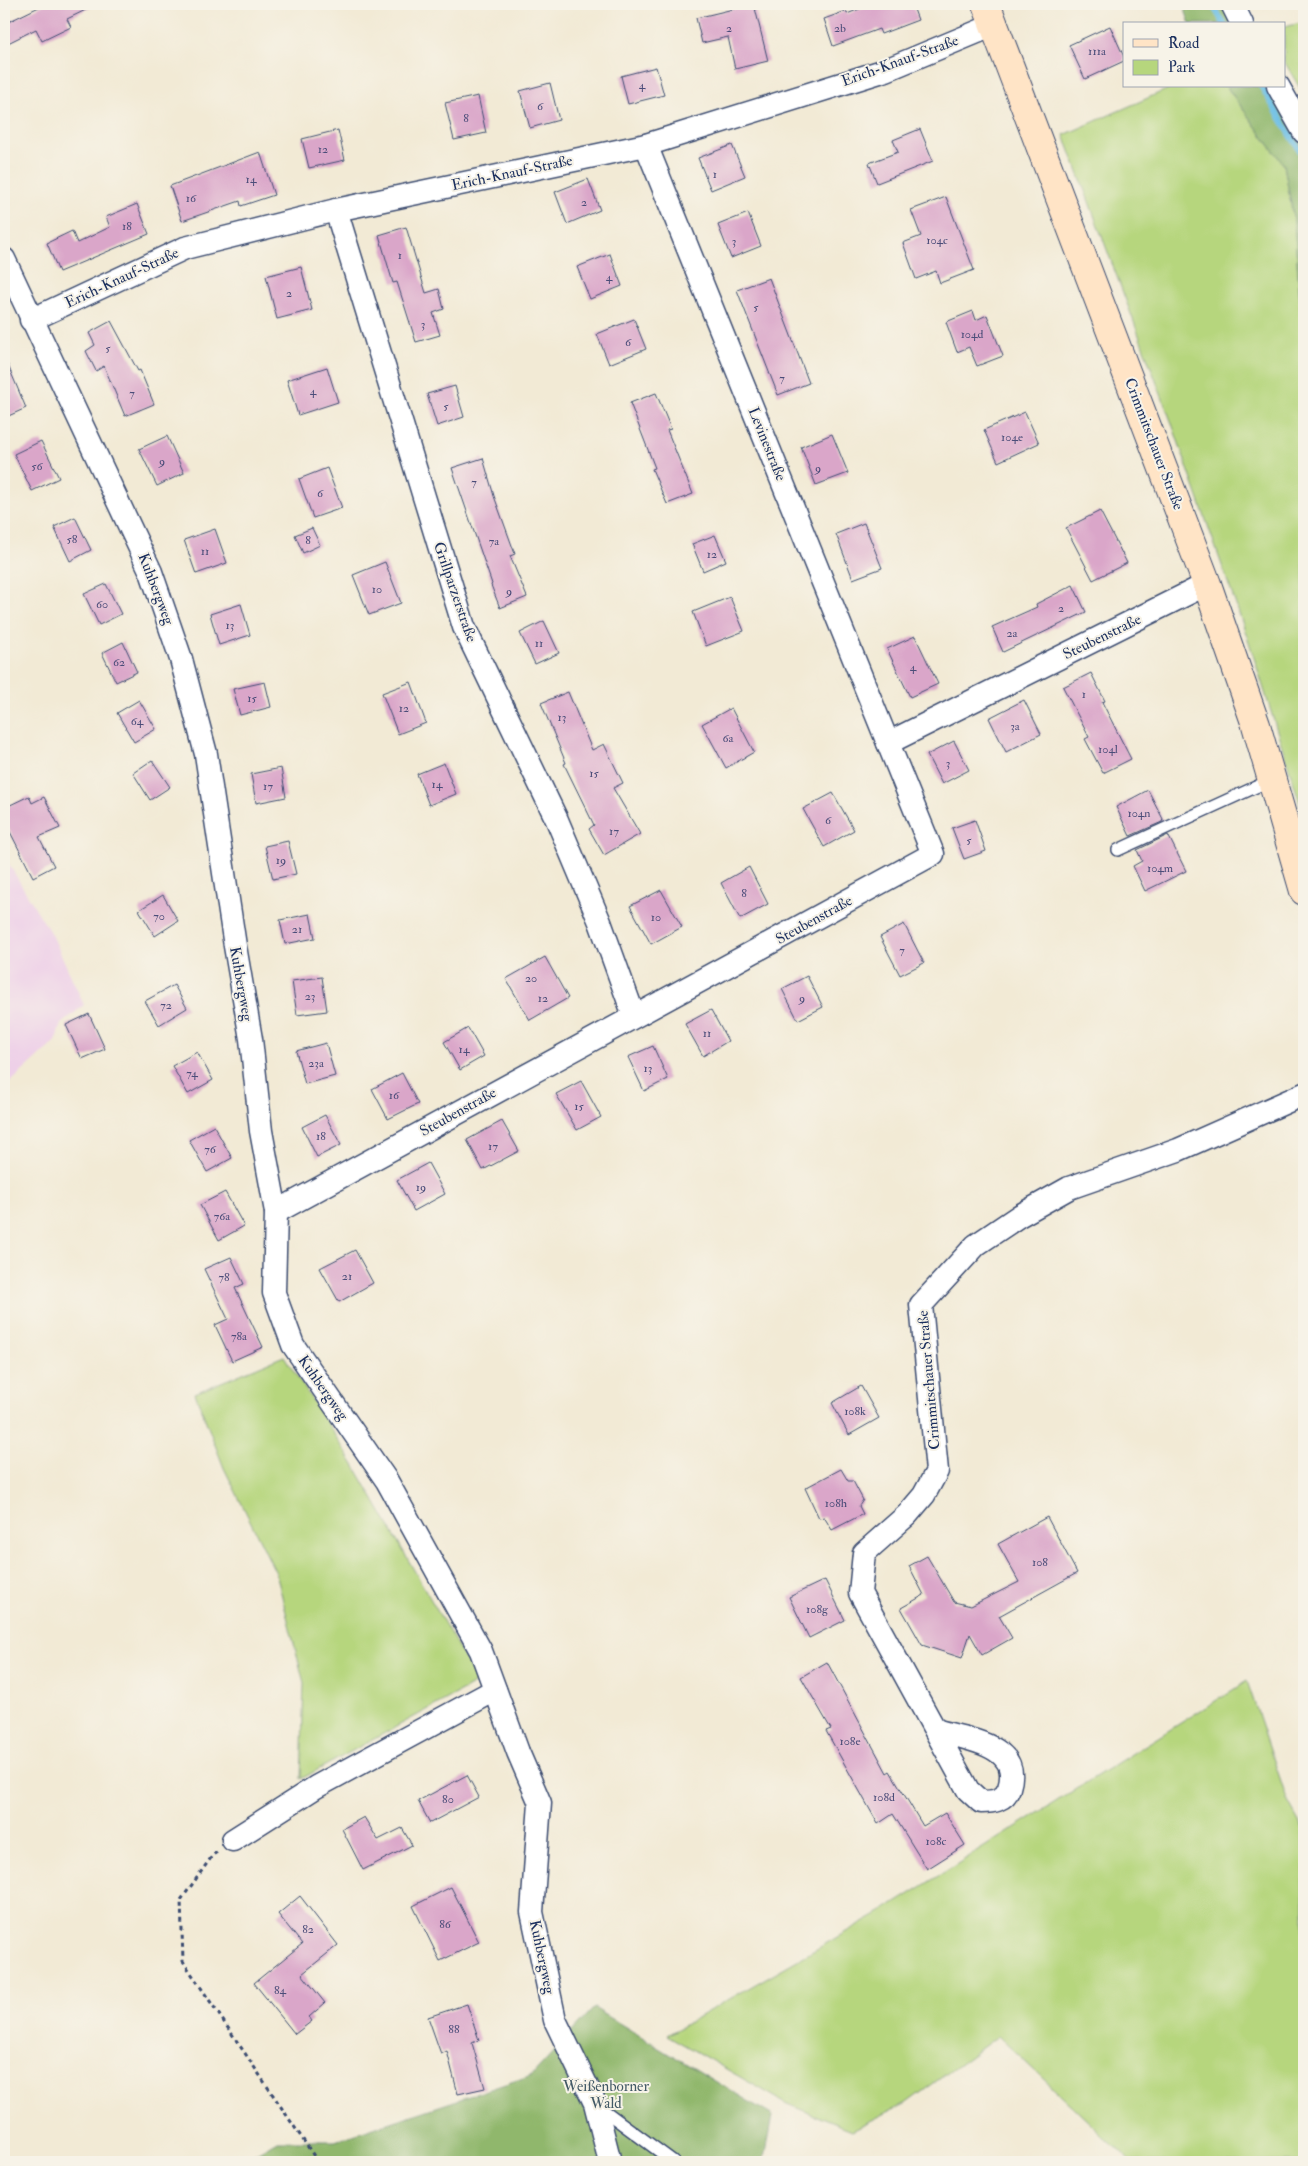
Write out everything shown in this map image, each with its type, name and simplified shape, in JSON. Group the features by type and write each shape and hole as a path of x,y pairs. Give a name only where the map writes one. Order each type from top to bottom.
{"main road":[{"name":"Crimmitschauer Straße","path":"990,15 1207,584 1256,725 1304,891"}],"street":[{"path":"1232,4 1241,22"},
{"name":"Erich-Knauf-Straße","path":"31,320 185,248 336,210 646,145 886,70 990,15"},
{"path":"1279,88 1304,132"},
{"name":"Levinestraße","path":"646,145 888,743"},
{"name":"Grillparzerstraße","path":"336,210 464,627 556,820 600,922 634,1016"},
{"name":"Kuhbergweg","path":"4,259 151,572 181,658 206,754 234,946 251,1039 262,1131 276,1212 274,1293 293,1345 387,1482 481,1651 518,1752 540,1803 532,1912 555,2020 595,2104 610,2162"},
{"name":"Steubenstraße","path":"276,1212 933,854 888,743 1207,584"},
{"name":"Crimmitschauer Straße","path":"934,1730 860,1593 864,1554 924,1496 937,1471 921,1304 976,1245 1019,1216 1069,1188 1178,1150 1304,1094"},
{"path":"233,1840 316,1787 495,1690"}],"lane":[{"path":"1118,850 1271,780"},
{"path":"595,2104 674,2162"}],"path":[{"path":"233,1840 213,1855 181,1900 183,1961 318,2162"}],"shaded area":[{"path":"4,856 54,939 84,1005 61,1024 55,1042 4,1088"}],"green space":[{"path":"1183,4 1224,4 1231,22 1189,22"},
{"path":"1304,22 1304,95 1286,64 1286,26"},
{"path":"1170,88 1227,88 1284,165 1294,221 1304,357 1304,816 1249,642 1171,421 1064,135"},
{"path":"1227,88 1269,88 1304,149 1304,357 1294,221 1284,165"},
{"path":"284,1356 354,1465 478,1682 301,1779 304,1683 276,1573 224,1468 195,1393"},
{"path":"1247,1681 1288,1802 1304,1831 1304,2162 1131,2162 998,2036 908,2102 852,2130 787,2104 667,2035 886,1909"},
{"name":"Weißenborner Wald","path":"594,2008 773,2116 764,2162 241,2162 277,2141 335,2141 532,2075"}],"building":[{"path":"45,4 98,4 67,19 71,27 42,41 36,29 4,45 4,24"},
{"path":"754,4 768,61 735,69 728,37 702,43 696,18"},
{"path":"872,4 912,4 918,20 881,34 879,29 833,46 824,19 846,11 847,14"},
{"path":"1110,26 1123,55 1123,61 1085,79 1069,45"},
{"path":"656,67 664,95 628,104 621,76"},
{"path":"550,83 559,120 530,128 520,91"},
{"path":"478,96 486,133 454,140 445,103"},
{"path":"920,129 933,161 877,183 869,163 898,152 893,140"},
{"path":"338,130 345,160 309,168 302,139"},
{"path":"732,145 745,176 711,190 698,158"},
{"path":"260,152 274,195 241,206 240,201 182,221 170,186"},
{"path":"588,179 600,210 567,224 555,192"},
{"path":"946,197 974,270 940,283 936,271 916,279 903,243 921,236 911,210"},
{"path":"137,204 149,234 59,272 47,243 72,231 77,243 110,227 106,217"},
{"path":"748,213 761,246 731,258 718,225"},
{"path":"406,227 426,293 439,289 444,309 433,313 440,335 416,342 397,282 393,283 379,235"},
{"path":"610,254 622,286 590,299 577,267"},
{"path":"301,267 312,310 277,319 266,276"},
{"path":"769,278 809,383 778,395 737,290"},
{"path":"973,311 976,320 987,315 1003,356 977,366 969,347 957,352 946,322"},
{"path":"634,319 646,349 609,364 597,334"},
{"path":"111,321 138,371 140,370 154,404 125,416 104,366 96,371 86,351 95,345 89,333"},
{"path":"4,356 26,408 4,418"},
{"path":"327,367 338,402 298,415 287,380"},
{"path":"455,386 464,417 437,426 427,394"},
{"path":"656,393 671,429 667,430 693,494 667,504 652,469 655,468 630,403"},
{"path":"1025,412 1039,443 998,462 984,430"},
{"path":"832,434 848,473 816,485 801,447"},
{"path":"167,436 184,473 157,486 139,449"},
{"path":"41,441 59,478 32,491 14,454"},
{"path":"483,458 494,496 515,554 510,556 527,597 500,608 452,468"},
{"path":"327,468 342,508 313,518 299,479"},
{"path":"1100,511 1127,563 1093,580 1066,528"},
{"path":"75,517 91,550 70,561 54,527"},
{"path":"864,523 882,568 853,579 836,534"},
{"path":"312,528 320,545 303,553 295,535"},
{"path":"215,529 227,563 196,574 184,540"},
{"path":"715,535 726,561 703,571 692,544"},
{"path":"385,562 401,603 369,615 353,575"},
{"path":"106,584 121,614 99,625 84,594"},
{"path":"1073,585 1086,612 1003,652 992,627 1037,607 1036,604"},
{"path":"730,597 744,631 706,646 693,612"},
{"path":"241,604 250,635 219,645 210,614"},
{"path":"544,621 559,653 535,664 520,633"},
{"path":"915,636 938,684 910,697 887,649"},
{"path":"123,642 137,672 116,682 102,653"},
{"path":"1091,673 1105,701 1102,702 1131,759 1103,773 1085,739 1089,737 1063,687"},
{"path":"265,682 271,707 240,715 233,689"},
{"path":"411,682 426,723 398,734 382,693"},
{"path":"568,692 592,750 604,744 623,783 613,788 640,834 604,855 589,829 594,825 564,764 566,763 541,703"},
{"path":"139,700 156,729 134,742 117,713"},
{"path":"1024,700 1041,734 1006,752 989,718"},
{"path":"731,708 754,752 726,768 702,724"},
{"path":"954,741 969,770 942,784 927,755"},
{"path":"152,760 170,787 150,800 133,773"},
{"path":"444,763 456,794 429,805 417,774"},
{"path":"281,768 286,797 256,803 251,774"},
{"path":"1148,790 1163,819 1162,822 1130,836 1116,807"},
{"path":"833,793 854,830 824,847 803,809"},
{"path":"29,796 32,803 44,797 60,828 39,837 54,866 33,877 4,820 4,808"},
{"path":"975,820 986,851 964,859 952,828"},
{"path":"1168,835 1186,871 1145,891 1133,866 1142,861 1137,850"},
{"path":"288,841 296,874 273,879 265,846"},
{"path":"749,867 768,904 740,919 721,883"},
{"path":"661,890 682,927 651,944 630,906"},
{"path":"163,895 178,921 155,936 139,910"},
{"path":"310,914 315,938 285,944 280,920"},
{"path":"904,924 924,963 900,975 880,937"},
{"path":"545,957 568,998 530,1020 506,979"},
{"path":"807,976 823,1007 798,1020 782,989"},
{"path":"322,977 327,1011 297,1015 292,981"},
{"path":"174,985 187,1008 159,1025 145,1001"},
{"path":"711,1010 728,1041 703,1056 685,1024"},
{"path":"89,1014 105,1049 82,1059 66,1025"},
{"path":"468,1028 484,1056 460,1070 444,1042"},
{"path":"326,1043 335,1076 305,1084 296,1051"},
{"path":"653,1046 668,1079 644,1091 628,1057"},
{"path":"197,1052 213,1080 188,1094 172,1066"},
{"path":"402,1073 418,1104 388,1119 372,1089"},
{"path":"581,1081 601,1117 577,1130 556,1094"},
{"path":"325,1115 341,1145 317,1157 302,1127"},
{"path":"502,1121 519,1151 483,1170 467,1140"},
{"path":"214,1126 232,1158 207,1172 189,1140"},
{"path":"428,1163 445,1194 414,1211 397,1180"},
{"path":"225,1192 244,1226 219,1240 200,1205"},
{"path":"355,1250 373,1283 339,1302 320,1268"},
{"path":"231,1257 244,1284 235,1288 263,1347 232,1361 215,1325 228,1319 204,1269"},
{"path":"861,1386 879,1418 849,1435 832,1403"},
{"path":"841,1469 848,1481 853,1481 863,1500 859,1506 863,1514 832,1530 824,1517 819,1518 805,1488"},
{"path":"1047,1517 1077,1573 999,1616 1012,1638 982,1655 970,1634 962,1658 922,1645 901,1608 924,1595 909,1566 927,1556 954,1602 971,1606 1019,1582 998,1544"},
{"path":"825,1580 845,1620 809,1638 789,1597"},
{"path":"827,1662 887,1773 890,1771 923,1826 945,1813 965,1845 927,1869 893,1814 878,1824 826,1731 831,1729 801,1677"},
{"path":"467,1775 479,1797 430,1823 418,1801"},
{"path":"364,1817 378,1840 402,1828 412,1845 363,1870 342,1829"},
{"path":"451,1887 479,1942 440,1961 413,1906"},
{"path":"300,1896 338,1945 302,1974 325,2003 309,2017 312,2021 295,2034 254,1983 302,1944 278,1914"},
{"path":"467,2004 479,2040 472,2043 485,2088 458,2094 447,2051 441,2054 428,2017"}],"waterway":[{"path":"1212,4 1223,22"},
{"path":"1262,88 1304,157"}]}
